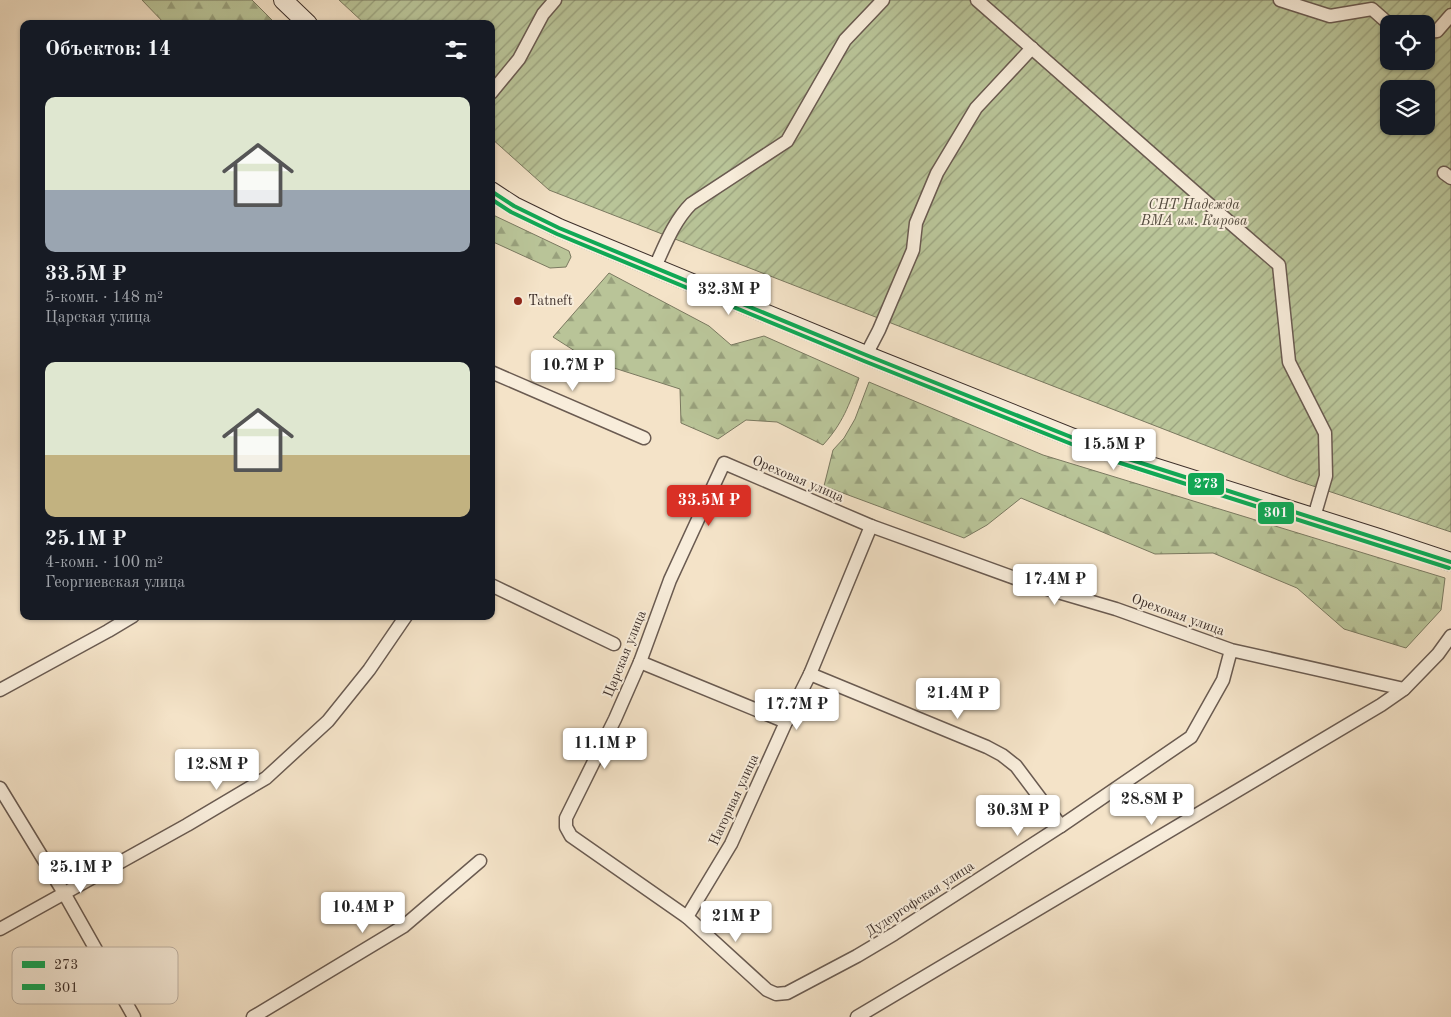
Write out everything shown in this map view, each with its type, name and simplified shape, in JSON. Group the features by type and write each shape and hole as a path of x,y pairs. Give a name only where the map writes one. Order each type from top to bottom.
{"main road":[{"path":"283,0 304,20"},
{"path":"495,194 514,206 559,228 866,355 1116,455 1451,562"}],"street":[{"path":"495,87 519,59 544,14 555,0"},
{"path":"655,268 670,232 683,212 691,204 787,141 845,40 883,0"},
{"path":"977,0 1279,265 1289,362 1325,433 1326,476 1314,517"},
{"path":"1286,1 1330,16 1372,8 1380,16"},
{"path":"1435,32 1451,15"},
{"path":"866,355 879,330 913,250 916,223 937,173 976,108 1032,48"},
{"path":"495,374 644,438"},
{"name":"Ореховая улица","path":"724,463 871,526 1034,585 1116,609 1231,650 1404,689"},
{"name":"Царская улица","path":"686,917 571,836 566,827 566,818 640,662 670,580 724,463"},
{"name":"Нагорная улица","path":"686,917 731,844 786,722 810,674 871,526"},
{"path":"495,587 614,644"},
{"path":"0,690 126,620"},
{"path":"0,929 187,825 266,778 328,721 369,670 403,620"},
{"path":"857,1017 1355,721 1404,689 1438,654 1451,636"},
{"name":"Дудергофская улица","path":"686,917 767,990 776,994 787,993 865,952 1060,826 1191,737 1223,680 1231,650"},
{"path":"640,662 786,722"},
{"path":"810,674 987,747 1002,755 1016,766 1060,826"},
{"path":"0,788 94,947"},
{"path":"253,1017 404,926 480,861"},
{"path":"127,1004 134,1017"}],"green space":[{"path":"142,0 252,0 272,20 161,20"},
{"name":"СНТ Надежда ВМА им. Кирова","path":"339,0 1451,0 1451,532 1292,479 549,190 495,142 495,20 361,20"},
{"path":"495,216 569,251 571,257 566,267 550,268 495,243"},
{"path":"609,273 709,326 731,345 764,336 859,378 836,429 823,445 777,422 746,420 718,439 681,423 680,389 589,360 553,337"},
{"path":"869,382 1043,455 1445,578 1441,610 1406,648 1344,629 1297,588 1213,553 1155,554 1021,498 987,525 964,538 824,486 833,450 844,438 855,419"}],"transit line":[{"name":"273","path":"495,194 514,206 559,228 866,355 1116,455 1451,562"},
{"name":"301","path":"495,202 511,212 557,234 864,361 1114,461 1449,568"}],"place":[{"name":"Tatneft","path":"518,301"}]}
